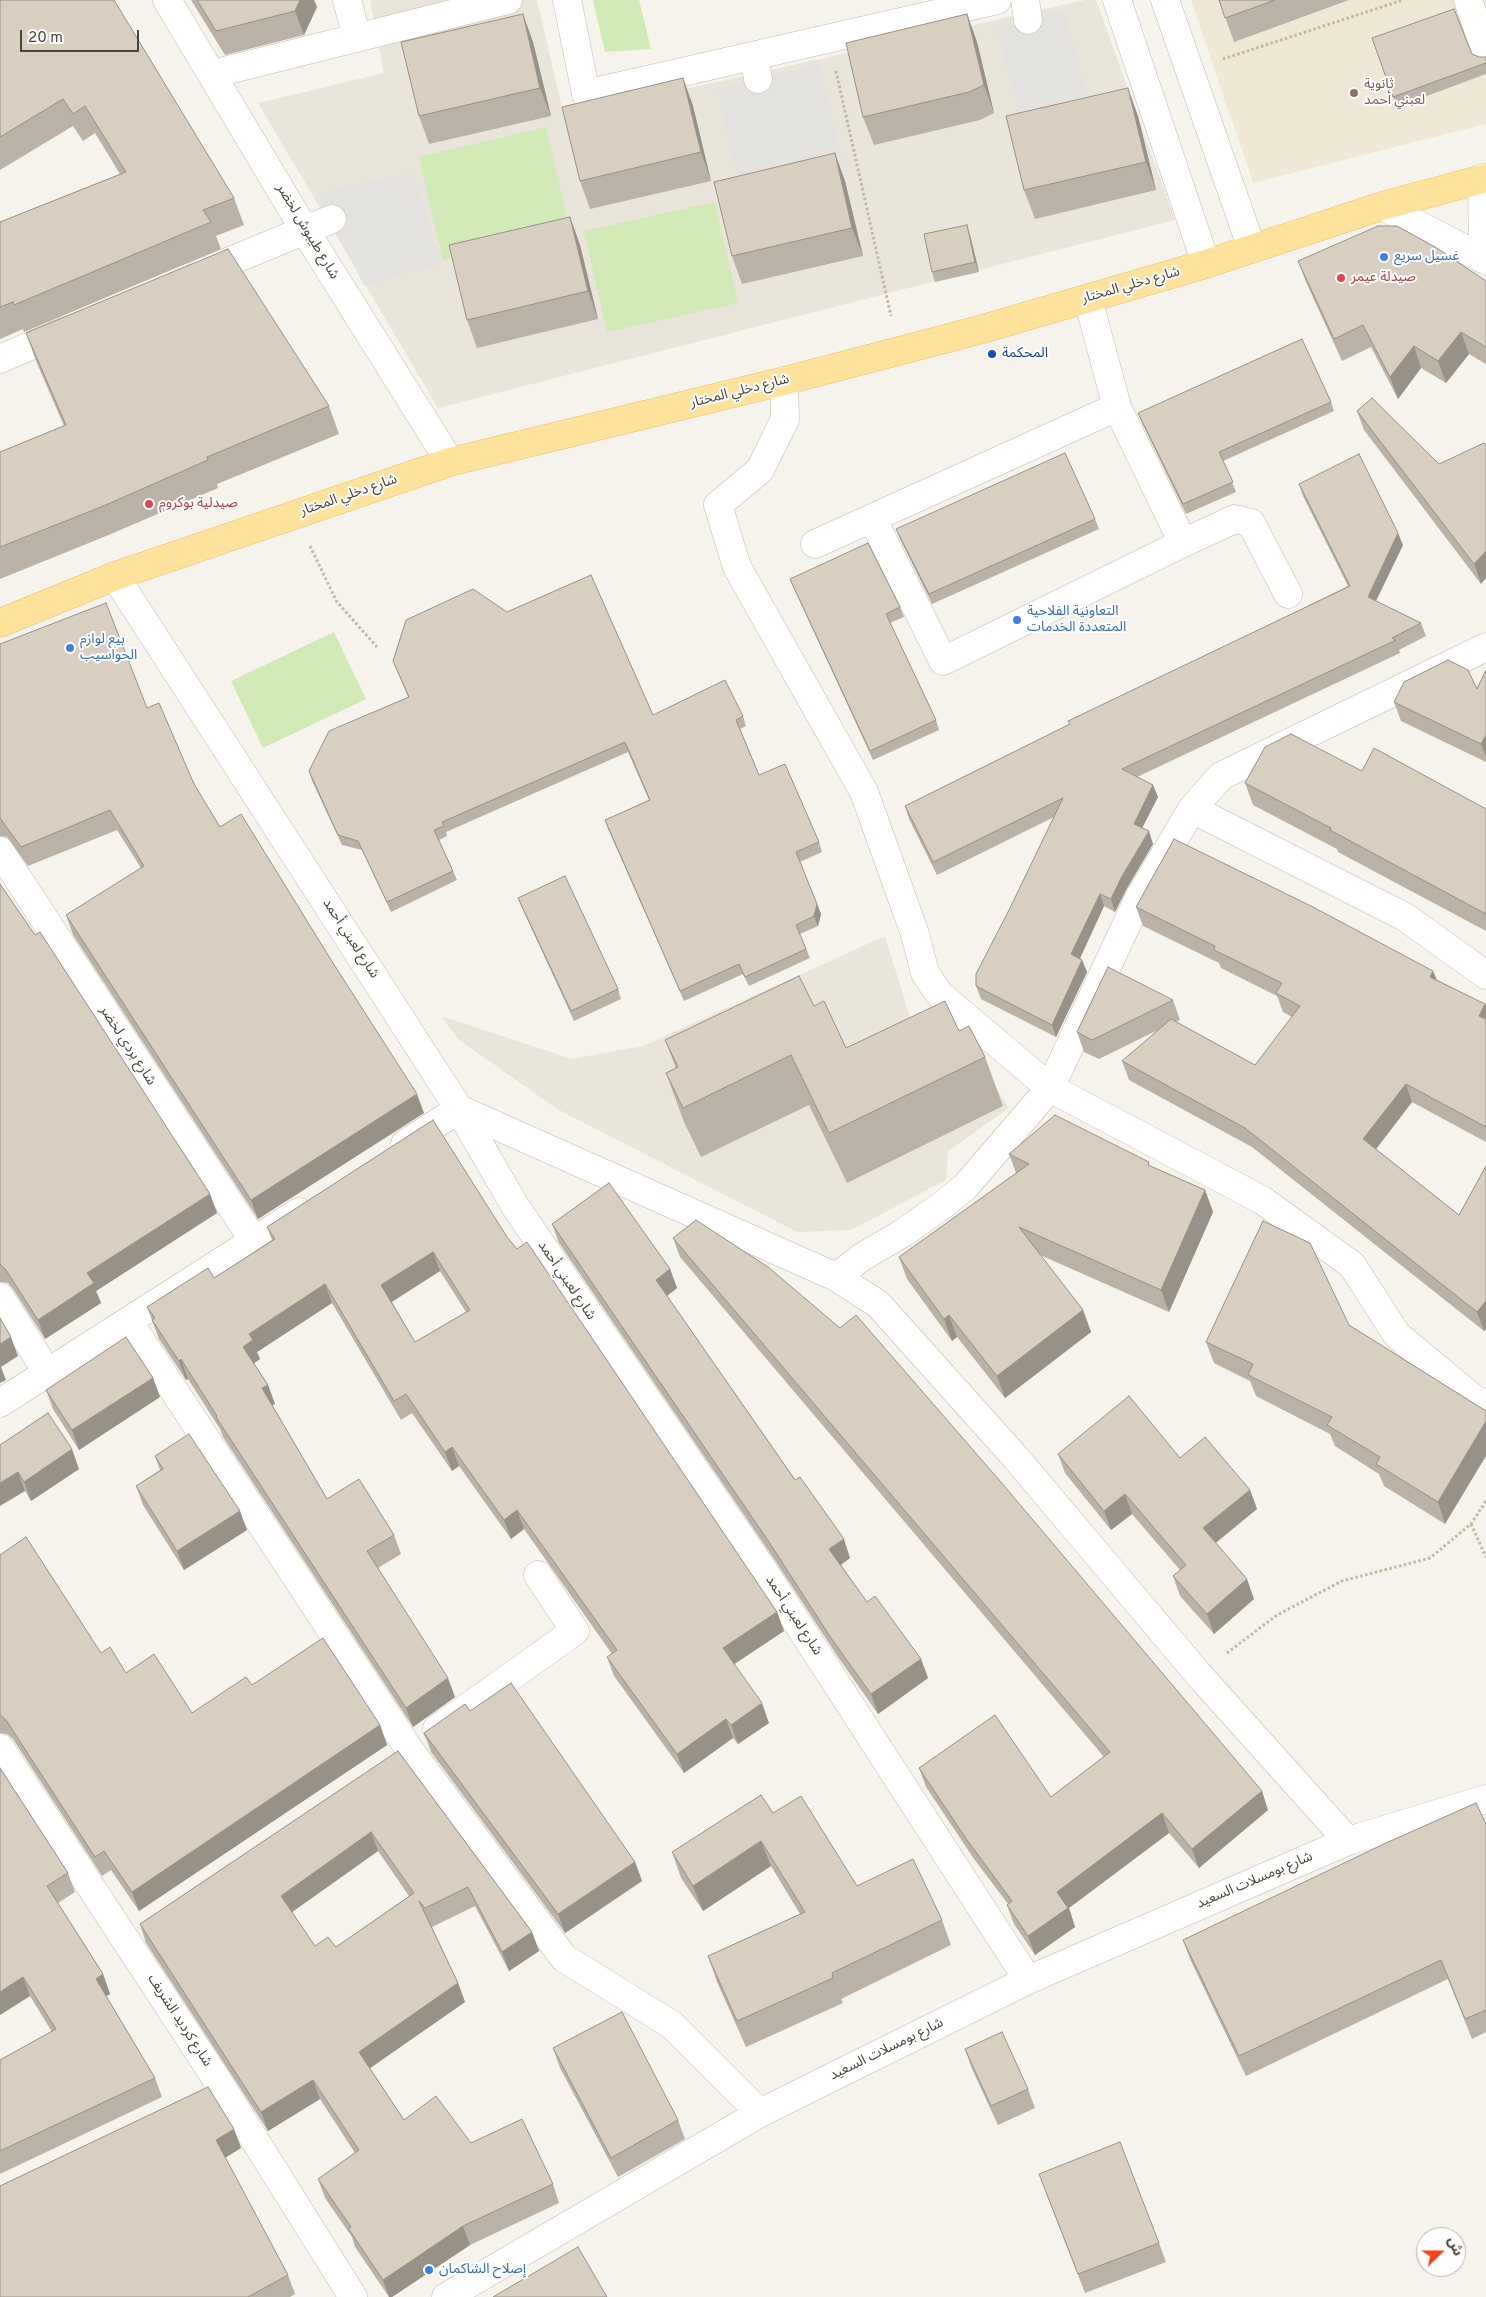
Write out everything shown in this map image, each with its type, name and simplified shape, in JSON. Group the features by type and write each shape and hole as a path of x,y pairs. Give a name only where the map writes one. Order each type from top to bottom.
{"main road":[{"name":"شارع دخلي المختار","path":"0,623 115,576 450,462 900,351 1088,299 1206,264 1382,206 1484,178"}],"street":[{"name":"شارع طيبوش لخضر","path":"167,0 304,229 450,462"},
{"path":"347,0 357,38"},
{"path":"212,74 508,0"},
{"path":"567,0 586,94 756,68 828,39 997,0"},
{"path":"1117,0 1206,264"},
{"path":"1164,0 1252,249"},
{"path":"1468,0 1486,52"},
{"path":"1382,206 1485,260 1484,178"},
{"path":"179,283 304,229 332,219"},
{"path":"1088,299 1117,407 1183,543"},
{"path":"0,359 90,321"},
{"path":"784,381 785,420 760,470 718,505 737,567 864,792 914,934 925,973 939,994 1050,1088 1262,1200 1352,1265 1397,1335 1486,1409"},
{"path":"815,544 1117,407"},
{"path":"872,518 943,662 1235,519 1251,523 1288,594"},
{"name":"شارع لعبني أحمد","path":"115,576 459,1109 515,1206 763,1570 1028,1980"},
{"path":"836,1277 862,1257 903,1233 965,1187 1050,1088 1139,898 1192,809 1221,776 1486,647"},
{"path":"1192,809 1405,917 1486,975"},
{"name":"شارع بردي لخضر","path":"0,851 254,1241"},
{"path":"385,1156 459,1109 836,1277 878,1304 1016,1458 1199,1675 1348,1842"},
{"path":"0,1403 319,1199"},
{"path":"0,1297 47,1372"},
{"path":"129,1322 409,1749 564,1958 672,2025 760,2113"},
{"path":"384,1765 575,1631 538,1575"},
{"name":"شارع كرديد الشريف","path":"4,1765 125,1939 221,2086 353,2297"},
{"name":"شارع بومسلات السعيد","path":"446,2297 760,2113 1028,1980 1348,1842 1486,1800"},
{"path":"125,1939 149,1922"},
{"path":"194,2098 221,2086"}],"path":[{"path":"1190,70 1402,0"},
{"path":"828,39 900,351"},
{"path":"314,553 337,602 377,647"},
{"path":"1199,1675 1277,1615 1342,1581 1430,1558 1471,1524 1486,1501"},
{"path":"1471,1524 1486,1558"}],"shaded area":[{"path":"370,0 537,0 564,116 1085,0 1096,0 1175,220 438,408 258,103 384,73"},
{"name":"ثانوية لعبني أحمد","path":"1191,0 1486,0 1486,124 1253,183"},
{"path":"1064,10 1087,95 1020,113 996,28"},
{"path":"819,64 842,160 739,185 717,89"},
{"path":"413,172 441,264 364,286 318,193"},
{"path":"885,936 917,1040 972,1052 1009,1108 948,1151 946,1180 851,1230 797,1232 557,1109 458,1039 441,1016 572,1059 643,1046"}],"green space":[{"path":"593,0 639,0 651,49 605,52"},
{"path":"546,127 570,231 443,260 419,157"},
{"path":"715,202 738,303 607,332 584,231"},
{"path":"334,632 366,699 263,748 231,681"}],"building":[{"path":"0,0 114,0 234,198 203,210 211,222 14,305 13,302 0,307 0,222 126,172 85,106 73,114 63,99 0,137"},
{"path":"197,0 300,0 295,11 216,31"},
{"path":"1219,0 1275,0 1225,18"},
{"path":"1454,9 1472,54 1486,57 1486,63 1393,97 1372,38"},
{"path":"523,14 540,88 419,116 401,42"},
{"path":"967,14 984,85 969,92 863,117 846,43"},
{"path":"683,78 701,152 580,181 562,107"},
{"path":"1128,88 1146,162 1024,190 1006,116"},
{"path":"835,153 852,228 732,256 714,182"},
{"path":"570,217 588,291 467,320 449,245"},
{"path":"967,225 975,262 932,272 924,234"},
{"path":"1378,226 1397,226 1437,248 1486,281 1486,347 1461,332 1438,361 1414,346 1390,377 1363,325 1334,339 1298,261"},
{"path":"228,249 329,406 207,457 208,460 101,507 0,547 0,452 66,425 26,333"},
{"path":"1302,339 1331,402 1219,452 1233,482 1183,504 1138,413"},
{"path":"1372,398 1439,464 1484,443 1486,445 1486,551 1474,564 1357,411"},
{"path":"1065,453 1095,519 929,594 896,529"},
{"path":"1359,454 1398,533 1368,597 1421,623 1392,638 1396,640 1122,769 1153,785 1134,824 1149,831 1121,878 1111,899 1100,894 1071,954 1082,960 1052,1025 976,986 976,974 1063,798 933,862 905,806 1070,724 1068,721 1350,586 1299,484"},
{"path":"868,543 900,607 886,614 936,720 870,751 790,579"},
{"path":"591,575 653,715 725,680 743,716 736,720 759,775 785,764 819,842 796,852 817,904 814,916 796,925 806,949 745,977 739,964 680,991 605,820 650,800 625,742 442,822 444,826 434,830 453,871 387,902 358,841 338,835 309,771 329,731 409,697 393,661 406,620 473,589 507,612"},
{"path":"106,603 147,708 159,703 194,784 220,827 241,814 417,1094 251,1200 66,915 144,866 110,810 21,847 0,818 0,644"},
{"path":"1448,660 1468,670 1477,689 1486,670 1486,735 1481,744 1394,702 1404,682"},
{"path":"1291,734 1362,771 1374,748 1486,809 1486,914 1330,830 1331,828 1245,783 1265,747"},
{"path":"1174,839 1313,907 1433,971 1430,977 1485,1004 1479,1016 1486,1019 1486,1127 1406,1084 1363,1139 1459,1215 1486,1166 1486,1301 1477,1312 1245,1128 1122,1061 1171,1019 1255,1065 1300,1006 1276,993 1282,983 1214,950 1215,946 1136,907"},
{"path":"565,876 618,989 571,1011 518,898"},
{"path":"0,884 35,935 40,932 210,1194 87,1273 94,1283 38,1320 6,1270 0,1264"},
{"path":"1108,967 1173,1000 1092,1040 1077,1032"},
{"path":"799,976 814,1006 824,1001 846,1048 945,1001 959,1031 969,1026 985,1057 829,1133 791,1055 683,1108 666,1073 678,1067 665,1040"},
{"path":"1055,1115 1149,1162 1148,1165 1205,1190 1161,1290 1019,1227 1083,1310 997,1376 949,1315 944,1319 899,1257 1029,1164 1009,1154"},
{"path":"433,1120 507,1237 517,1249 527,1242 777,1612 723,1648 762,1703 731,1725 726,1719 677,1754 607,1657 617,1650 517,1510 504,1520 452,1447 445,1452 406,1394 394,1401 325,1284 249,1334 253,1340 243,1347 268,1385 262,1388 327,1499 359,1479 394,1535 367,1551 448,1678 406,1708 216,1417 181,1359 179,1361 152,1320 155,1318 147,1307 208,1268 214,1278 275,1239 267,1227","holes":["433,1252 470,1310 415,1342 381,1285"]},
{"path":"609,1183 670,1269 656,1280 795,1480 800,1477 844,1539 829,1549 867,1602 875,1596 921,1659 871,1694 831,1638 769,1542 552,1224"},
{"path":"696,1220 768,1267 840,1328 856,1315 1000,1481 1262,1791 1192,1849 1162,1813 1057,1892 1068,1908 1028,1936 1007,1905 1012,1901 967,1840 919,1768 995,1715 1051,1797 1110,1752 673,1238"},
{"path":"1263,1221 1310,1243 1349,1325 1486,1411 1486,1421 1438,1502 1376,1464 1380,1457 1327,1425 1332,1417 1248,1375 1253,1364 1206,1342"},
{"path":"0,1318 11,1337 0,1344"},
{"path":"126,1337 153,1378 72,1430 46,1390"},
{"path":"1129,1396 1180,1458 1205,1437 1250,1490 1203,1528 1247,1579 1207,1614 1173,1576 1186,1565 1125,1494 1104,1511 1058,1454"},
{"path":"48,1413 72,1449 24,1482 18,1472 0,1483 0,1445"},
{"path":"189,1434 240,1511 177,1551 136,1486 163,1469 155,1456"},
{"path":"26,1537 101,1653 110,1647 126,1673 154,1654 192,1713 246,1677 252,1685 323,1638 380,1725 132,1892 104,1851 95,1857 6,1720 0,1715 0,1555"},
{"path":"511,1683 635,1862 558,1914 424,1733 465,1704 470,1711"},
{"path":"398,1751 532,1932 502,1952 468,1887 425,1908 419,1901 458,1983 359,2052 404,2120 436,2096 471,2143 522,2119 553,2184 463,2226 383,2280 348,2228 351,2227 318,2179 359,2150 313,2080 261,2112 140,1924","holes":["371,1832 414,1893 336,1947 328,1937 315,1946 281,1896"]},
{"path":"0,1768 68,1873 47,1886 103,1974 96,1979 155,2078 0,2151 0,2060 56,2029 23,1977 0,1992"},
{"path":"761,1795 773,1813 801,1796 857,1886 913,1859 942,1920 832,1973 833,1978 737,2021 708,1956 805,1912 761,1841 693,1886 672,1852"},
{"path":"1476,1803 1486,1824 1486,2010 1465,2019 1441,1960 1239,2056 1183,1940 1386,1843"},
{"path":"622,2012 678,2120 611,2158 553,2048"},
{"path":"1002,2032 1028,2089 991,2106 965,2049"},
{"path":"208,2087 234,2129 216,2140 288,2275 248,2297 0,2297 0,2186"},
{"path":"1120,2142 1159,2243 1078,2274 1039,2174"},
{"path":"578,2247 607,2297 493,2297"}],"place":[{"name":"ثانوية لعبني أحمد","path":"1354,93"},
{"name":"غسيل سريع","path":"1384,257"},
{"name":"صيدلة عيمر","path":"1341,278"},
{"name":"المحكمة","path":"992,354"},
{"name":"صيدلية بوكروم","path":"149,504"},
{"name":"التعاونية الفلاحية المتعددة الخدمات","path":"1017,620"},
{"name":"بيع لوازم الحواسيب","path":"70,648"},
{"name":"إصلاح الشاكمان","path":"429,2270"}]}
